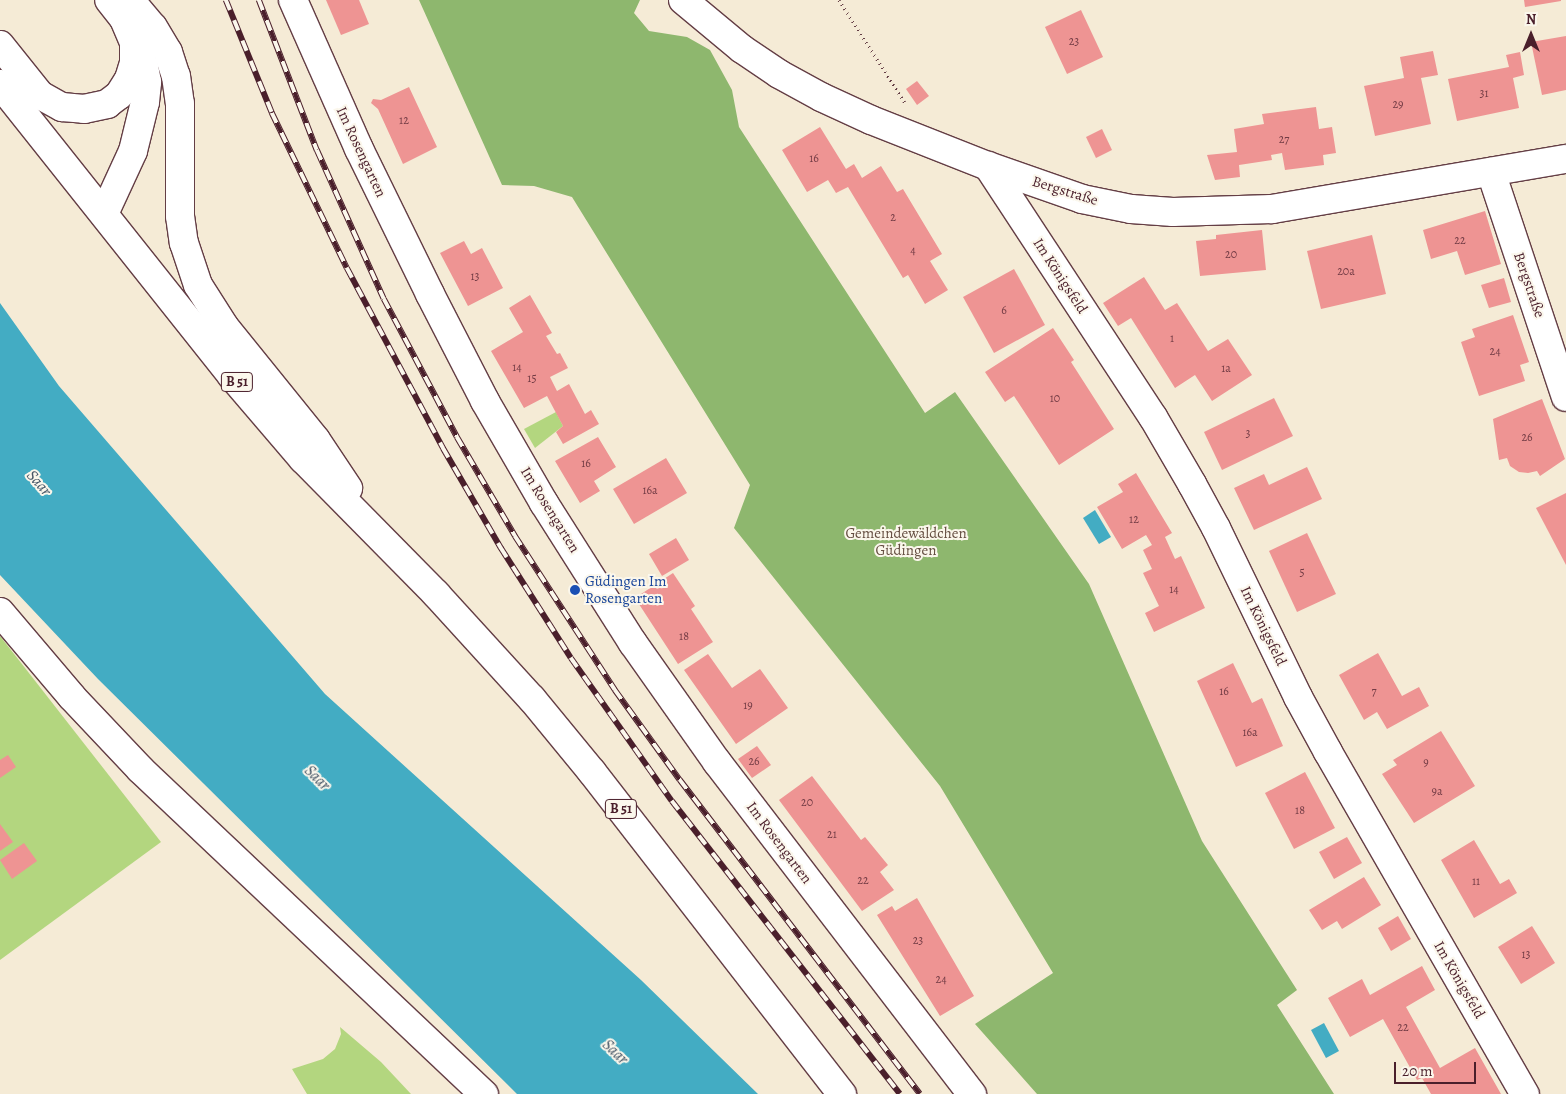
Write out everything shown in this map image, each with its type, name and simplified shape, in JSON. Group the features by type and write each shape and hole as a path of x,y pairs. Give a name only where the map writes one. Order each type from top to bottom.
{"street":[{"path":"104,214 133,151 145,102 147,82 144,66 124,19 109,0"},
{"path":"130,0 153,27 168,52 176,76 180,104 180,216 184,243 198,285 224,326 316,440 382,539"},
{"name":"Im Rosengarten","path":"294,0 355,140 430,294 485,401 544,503 633,643 717,762 972,1094"},
{"name":"Bergstraße","path":"683,0 742,49 779,74 870,120 988,166 1082,199 1131,209 1173,212 1272,209 1566,159"},
{"path":"0,46 40,95 62,108 84,109 107,104 119,95 129,79 134,63 134,42"},
{"name":"B 51","path":"0,84 232,376 290,444 436,594 532,699 592,772 842,1094"},
{"name":"Im Königsfeld","path":"988,166 1153,417 1192,484 1216,528 1298,697 1328,752 1525,1094"},
{"name":"Bergstraße","path":"1491,172 1566,397"},
{"path":"0,612 72,697 141,770 484,1094"}],"path":[{"path":"839,0 902,96"}],"green space":[{"name":"Gemeindewäldchen Güdingen","path":"419,0 640,0 634,13 649,31 687,37 710,50 732,90 739,127 925,413 955,392 1089,584 1202,841 1297,990 1277,1005 1334,1094 1037,1094 975,1024 1053,973 940,786 734,528 750,485 572,197 534,186 502,185"},
{"path":"556,412 563,426 535,448 524,429"},
{"path":"0,636 161,842 0,960"},
{"path":"340,1027 381,1062 411,1094 307,1094 292,1069 323,1059 335,1049 341,1034"}],"water":[{"name":"Saar","path":"0,303 59,386 325,694 641,980 758,1094 517,1094 98,679 0,575"},
{"path":"1095,510 1111,537 1099,544 1083,518"},
{"path":"1324,1023 1339,1051 1326,1058 1311,1030"}],"building":[{"path":"326,0 359,0 369,24 341,35"},
{"path":"1524,0 1561,0 1561,1 1525,7"},
{"path":"1081,10 1103,57 1067,74 1045,27"},
{"path":"1566,36 1566,90 1542,95 1531,42"},
{"path":"1433,51 1438,75 1421,78 1431,124 1375,136 1364,86 1404,78 1400,57"},
{"path":"1520,52 1524,75 1513,78 1519,108 1457,121 1448,79 1509,67 1506,55"},
{"path":"917,81 929,96 917,105 906,89"},
{"path":"409,87 437,147 403,164 378,109 371,103 373,99 381,100"},
{"path":"1316,107 1319,129 1332,127 1336,153 1323,155 1324,165 1285,170 1282,153 1271,155 1272,160 1239,165 1240,177 1215,180 1207,155 1237,152 1234,129 1264,124 1262,114"},
{"path":"820,127 846,169 854,164 862,178 881,166 897,192 903,189 942,254 930,261 948,290 925,304 908,275 903,278 848,187 836,193 828,180 807,192 782,150"},
{"path":"1102,129 1112,150 1096,158 1086,137"},
{"path":"1485,211 1501,264 1465,275 1457,251 1431,259 1423,230"},
{"path":"1262,230 1266,270 1200,276 1196,241 1216,239 1216,235"},
{"path":"1372,235 1386,294 1321,309 1307,251"},
{"path":"464,241 471,254 482,248 503,288 468,306 440,253"},
{"path":"1014,269 1045,325 994,353 963,297"},
{"path":"1144,277 1165,310 1177,303 1208,351 1228,339 1252,375 1212,401 1195,375 1175,388 1131,318 1118,326 1103,303"},
{"path":"1504,278 1511,302 1489,308 1481,285"},
{"path":"530,295 552,333 546,336 557,354 560,353 568,368 550,377 557,391 569,384 585,414 591,410 599,424 563,444 556,432 563,426 547,396 524,408 491,351 523,332 509,308"},
{"path":"1513,315 1529,362 1520,365 1525,381 1479,396 1461,342 1475,337 1472,329"},
{"path":"1053,328 1074,360 1071,362 1114,429 1059,465 1014,396 1005,402 985,372"},
{"path":"1274,398 1293,436 1222,470 1204,432"},
{"path":"1542,399 1565,459 1540,476 1537,471 1519,472 1510,466 1507,458 1499,460 1493,419"},
{"path":"598,437 616,467 594,481 600,491 580,503 555,461"},
{"path":"666,458 687,493 634,524 613,489"},
{"path":"1307,467 1322,499 1254,530 1234,488 1264,474 1269,485"},
{"path":"1136,473 1172,533 1165,537 1175,559 1181,556 1205,608 1154,632 1145,613 1159,606 1143,573 1152,569 1143,550 1152,545 1146,535 1122,549 1097,507 1123,492 1118,484"},
{"path":"1566,493 1566,565 1536,508"},
{"path":"1307,533 1336,594 1297,612 1269,551"},
{"path":"676,538 689,560 662,576 649,554"},
{"path":"673,573 695,606 691,609 713,642 678,664 635,598"},
{"path":"1378,653 1402,696 1419,687 1429,706 1387,729 1377,712 1364,720 1339,675"},
{"path":"708,654 732,688 760,669 788,708 736,744 684,670"},
{"path":"1233,663 1252,703 1262,698 1283,746 1236,767 1197,681"},
{"path":"1441,731 1475,786 1414,823 1382,774 1397,765 1393,760"},
{"path":"757,746 771,765 752,778 738,759"},
{"path":"8,755 16,767 0,778 0,760"},
{"path":"1305,772 1335,828 1294,849 1265,793"},
{"path":"812,776 861,840 865,837 888,865 880,872 894,890 862,911 779,800"},
{"path":"0,824 13,842 0,851"},
{"path":"1347,837 1362,863 1334,879 1319,852"},
{"path":"1474,840 1500,884 1509,879 1517,893 1474,918 1441,860"},
{"path":"24,843 37,861 12,879 0,860"},
{"path":"1364,877 1381,905 1342,929 1337,921 1322,930 1309,910"},
{"path":"917,898 974,996 940,1016 877,915 892,906 895,911"},
{"path":"1398,916 1411,939 1391,951 1378,928"},
{"path":"1532,926 1555,963 1521,984 1498,947"},
{"path":"1422,966 1435,990 1406,1007 1440,1068 1475,1048 1501,1094 1431,1094 1422,1078 1417,1080 1383,1019 1350,1037 1328,998 1362,979 1370,995"}],"railway":[{"path":"226,0 272,113 347,268 443,448 501,548 571,658 672,801 900,1094"},
{"path":"259,0 317,150 384,299 457,437 515,536 615,690 680,780 920,1094"}],"place":[{"name":"Güdingen Im Rosengarten","path":"575,590"}]}
